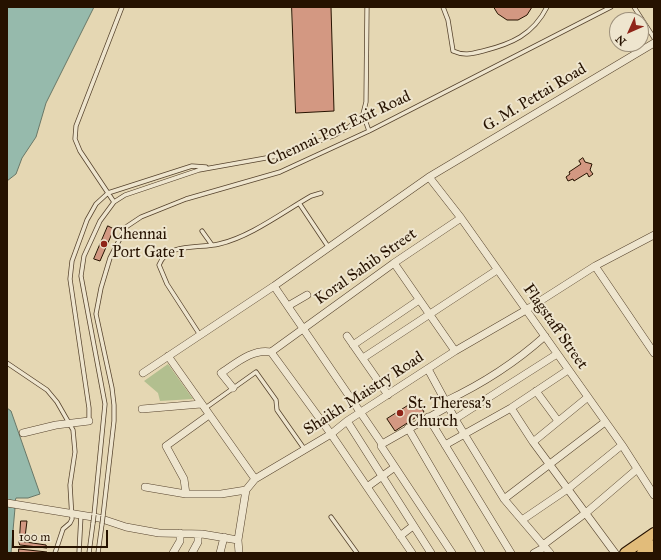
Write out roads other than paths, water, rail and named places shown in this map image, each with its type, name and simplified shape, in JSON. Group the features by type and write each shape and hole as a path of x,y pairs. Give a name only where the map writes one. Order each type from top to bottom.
{"main road":[{"path":"625,553 654,533"},
{"path":"642,553 654,545"}],"street":[{"name":"G. M. Pettai Road","path":"143,373 274,286 430,177 654,43"},
{"name":"Flagstaff Street","path":"430,177 461,218 622,445 636,470 654,495"},
{"name":"Koral Sahib Street","path":"271,352 302,328 394,263 461,218"},
{"name":"Shaikh Maistry Road","path":"246,490 255,480 331,434 347,421 362,413 455,351 526,310 595,266 654,236"},
{"path":"394,263 455,351"},
{"path":"595,266 654,353"},
{"path":"363,358 498,270"},
{"path":"274,286 362,413 382,444 381,446 452,553"},
{"path":"288,306 307,296"},
{"path":"353,345 419,300"},
{"path":"347,336 388,395"},
{"path":"382,444 474,388 522,356 545,336"},
{"path":"233,388 221,372 253,353 262,351 271,352 331,434 412,553"},
{"path":"455,419 557,354"},
{"path":"168,356 255,480"},
{"path":"428,369 455,419 504,499 550,553"},
{"path":"445,445 511,408 568,370"},
{"path":"536,391 558,422"},
{"path":"533,442 588,397"},
{"path":"142,409 203,406"},
{"path":"511,408 533,442 587,512 615,553"},
{"path":"186,494 184,479 166,446 209,415"},
{"path":"428,417 511,553"},
{"path":"23,434 70,423 89,421"},
{"path":"347,421 431,553"},
{"path":"504,499 605,422"},
{"path":"408,428 481,553"},
{"path":"522,520 569,488 622,445"},
{"path":"367,487 396,467"},
{"path":"534,553 587,512 636,470"},
{"path":"145,487 186,494 221,494 246,490 238,540 239,553"},
{"path":"7,503 113,521 126,527 159,533 198,534 238,540"},
{"path":"400,536 413,526"},
{"path":"173,553 180,541 180,533"},
{"path":"192,553 198,542 198,534"},
{"path":"220,553 224,537"}],"lane":[{"path":"114,202 80,151 75,139 76,126 122,7"},
{"path":"89,553 105,410 104,392 96,358 81,276 84,256 100,221 114,202 125,195 199,170 277,156 333,136 349,127 363,114 366,102 368,7"},
{"path":"443,7 448,20 453,51 463,56 514,41 524,35 543,16 547,7"},
{"name":"Chennai Port Exit Road","path":"98,553 114,421 112,388 96,314 100,288 110,258 126,227 141,217 186,199 280,172 369,131 611,7"},
{"path":"634,7 654,38"},
{"path":"363,114 369,131"},
{"path":"89,421 89,408 70,279 72,261 87,220 96,204 108,193 192,166 211,168"},
{"path":"200,335 167,284 159,265 162,259 167,254 187,247 212,245 238,238 311,196 322,193"},
{"path":"299,203 329,248"},
{"path":"202,231 212,245"},
{"path":"7,363 47,390 57,402 73,430 74,452 70,485 73,514 72,522 63,529 54,553"},
{"path":"203,406 256,372 276,400 277,410 305,450"},
{"path":"79,553 81,515"},
{"path":"331,516 357,553"}],"place":[{"name":"Chennai Port Gate 1","path":"104,244"},
{"name":"St. Theresa's Church","path":"400,413"}]}
